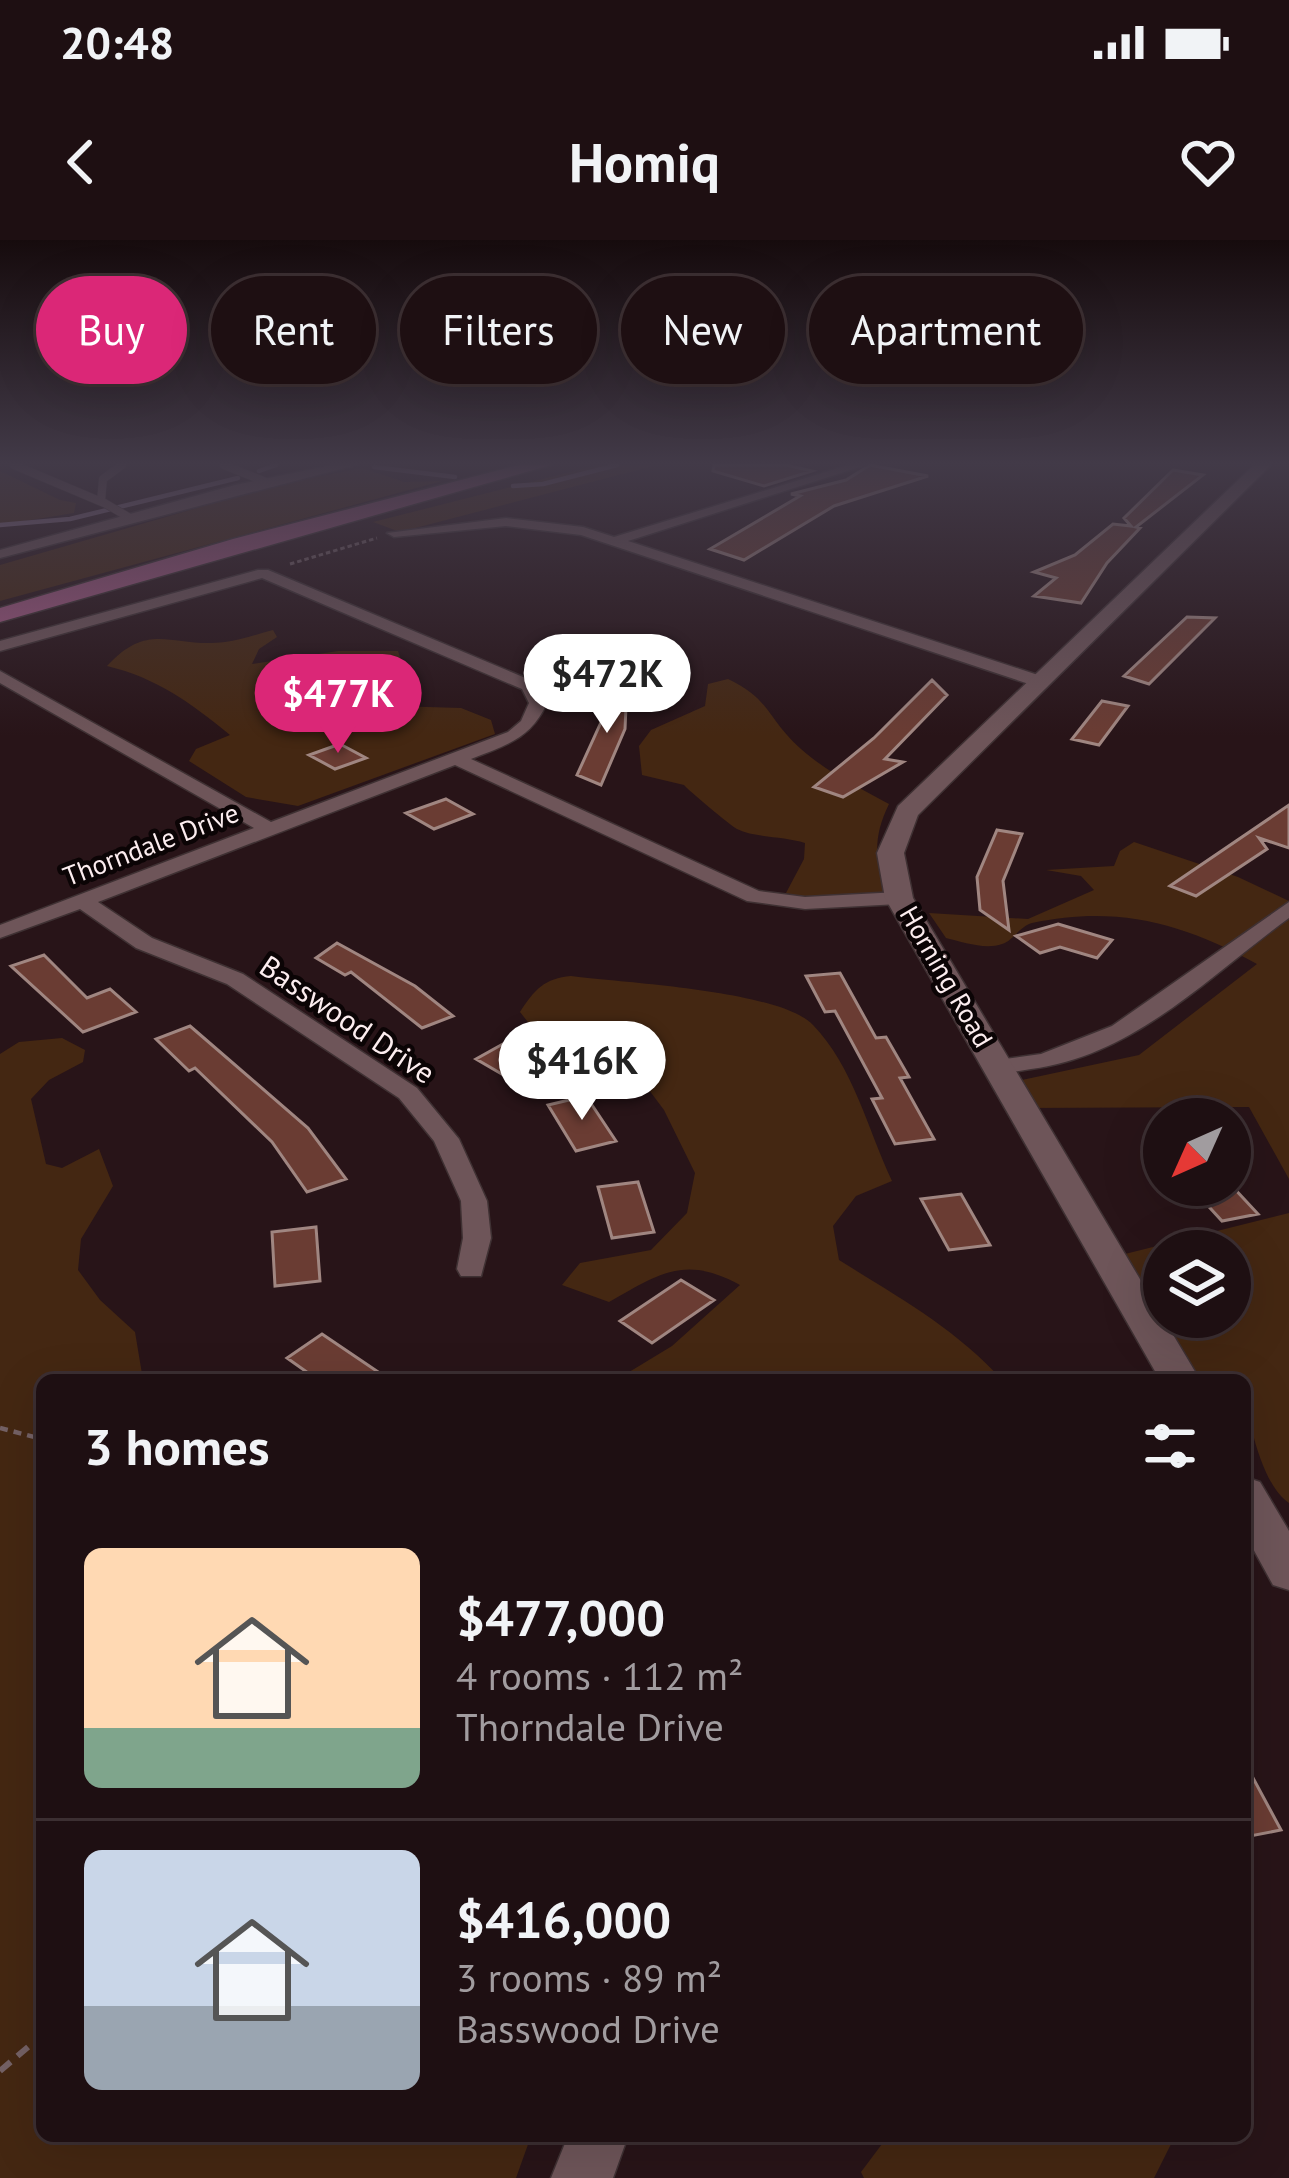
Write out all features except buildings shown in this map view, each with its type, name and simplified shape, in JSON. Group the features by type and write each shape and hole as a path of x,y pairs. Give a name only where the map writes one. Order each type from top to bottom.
{"main road":[{"path":"0,615 203,555"}],"street":[{"path":"662,555 1040,682"},
{"name":"Horning Road","path":"1171,555 907,811 889,850 889,868 899,898 1177,1374"},
{"path":"0,646 263,573"},
{"name":"Thorndale Drive","path":"0,932 457,759 514,736 529,724 538,703 529,686 263,573"},
{"path":"0,676 270,829"},
{"path":"457,759 754,897 805,903 899,898"},
{"name":"Basswood Drive","path":"82,901 144,943 235,980 408,1093 446,1138 474,1201 477,1238 471,1269"},
{"path":"999,1066 1060,1059 1108,1041 1289,908"},
{"path":"1251,1506 1275,1555"},
{"path":"582,2178 596,2142"}],"path":[{"path":"263,573 321,555"},
{"path":"0,1428 36,1437"},
{"path":"0,2071 36,2040"}],"shaded area":[{"path":"33,555 168,555 0,601 0,565"},
{"path":"273,630 277,637 259,649 252,664 338,651 398,651 404,669 372,681 353,695 359,705 461,708 491,720 495,734 298,806 246,797 189,761 196,749 230,735 173,693 107,666 136,643 163,639 225,642"},
{"path":"728,679 753,694 811,757 889,804 877,847 885,891 828,903 786,893 804,859 805,843 737,829 684,785 642,775 639,746 651,730 705,706 708,684"},
{"path":"1134,842 1238,877 1289,901 1289,1179 1251,1111 1251,1098 1143,1098 1143,1107 1023,1108 1008,1083 1139,1055 1257,964 1203,938 1149,921 1063,918 1028,925 1006,942 988,946 946,938 929,913 1028,919 1094,890 1081,876 1046,870 1114,866 1120,851"},
{"path":"571,976 735,996 795,1013 813,1025 849,1079 892,1181 856,1196 833,1226 839,1260 945,1329 996,1374 626,1374 672,1346 740,1285 704,1271 673,1271 609,1302 562,1285 580,1263 651,1250 687,1213 695,1173 664,1110 643,1082 611,1065 581,1070 543,1041 520,1012 541,986"},
{"path":"62,1038 85,1050 83,1062 49,1080 31,1099 46,1164 62,1168 99,1149 113,1186 81,1239 78,1270 100,1300 135,1332 142,1374 36,1374 36,2142 529,2142 516,2178 0,2178 0,1054 19,1042"},
{"path":"1289,1213 1289,1503 1270,1481 1252,1428 1251,1374 1177,1374 1156,1338 1251,1338 1251,1230 1221,1230"},
{"path":"1143,1250 1143,1316 1109,1258"},
{"path":"884,2142 1172,2142 1154,2178 864,2178 861,2172"}]}
